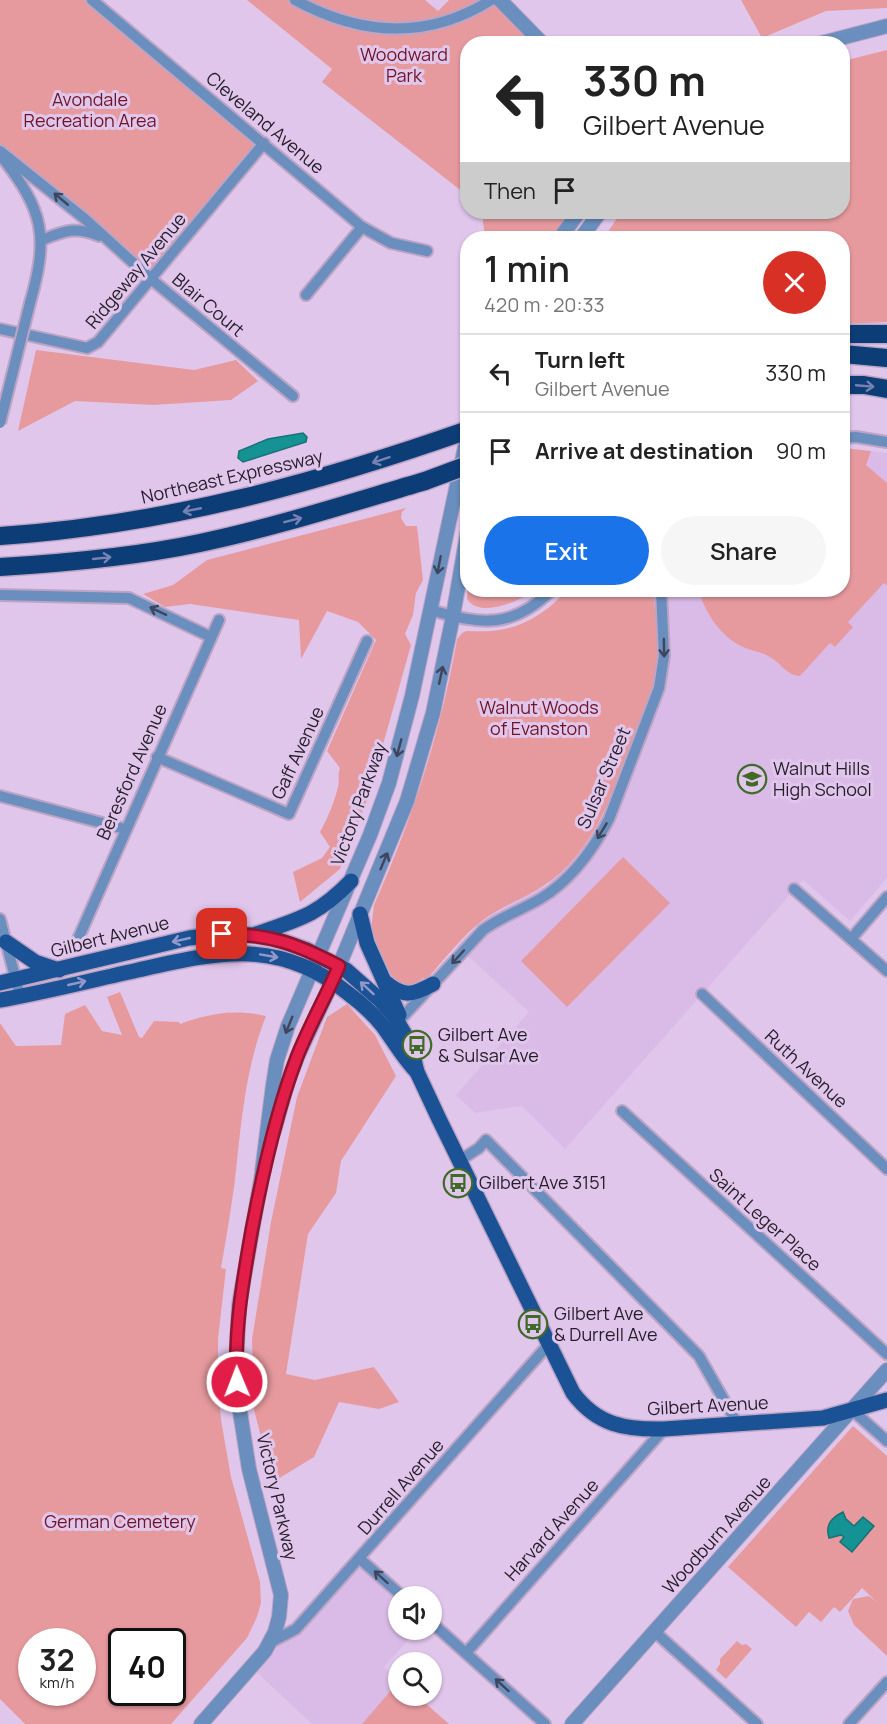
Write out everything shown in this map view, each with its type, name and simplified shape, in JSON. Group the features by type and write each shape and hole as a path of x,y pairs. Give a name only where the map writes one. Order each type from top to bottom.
{"highway":[{"path":"850,334 887,333"},
{"path":"850,355 887,358"},
{"path":"850,385 887,389"},
{"name":"Northeast Expressway","path":"0,536 69,531 216,506 336,474 460,434"},
{"path":"0,567 133,554 198,543 305,517 425,481 460,468"},
{"path":"0,578 16,578 44,564"}],"main road":[{"path":"254,935 304,918 332,901 351,881"},
{"path":"360,914 368,943 385,982 395,1025"},
{"name":"Gilbert Avenue","path":"0,983 198,937 254,935 291,944 320,956 359,980 379,999 395,1025 410,1042 417,1072 459,1161 573,1393 590,1412 616,1425 641,1430 823,1418 887,1400"},
{"path":"6,942 35,962 59,970"},
{"name":"Gilbert Avenue","path":"0,1000 214,954 266,956 301,964 395,1025 405,1060 417,1072"},
{"path":"385,982 395,991 409,993 418,992 433,984"}],"street":[{"name":"Cleveland Avenue","path":"92,0 362,226 391,243 427,251"},
{"path":"295,0 345,21 396,29 430,26 450,21 470,13 491,0"},
{"path":"500,0 535,36"},
{"path":"848,36 887,26"},
{"name":"Ridgeway Avenue","path":"0,329 87,348 98,342 264,143"},
{"name":"Blair Court","path":"0,151 85,219 151,279 293,396"},
{"path":"0,156 25,189 36,214 42,240 40,263 0,423"},
{"path":"306,295 362,226"},
{"name":"Blair Court","path":"42,240 73,229 85,230 104,238"},
{"path":"850,437 887,442"},
{"name":"Victory Parkway","path":"201,1724 271,1642 279,1617 281,1595 249,1469 238,1399 236,1366 239,1305 261,1180 277,1060 288,1026 320,956 389,783 412,696 460,466"},
{"name":"Victory Parkway","path":"261,1180 287,1084 298,1055 332,983 403,812 420,762 433,713 460,575"},
{"path":"0,595 129,598 211,637"},
{"path":"431,610 475,622 504,618 530,607 543,597"},
{"name":"Sulsar Street","path":"395,1025 483,930 497,920 538,900 565,880 601,835 660,688 664,656 661,597"},
{"name":"Beresford Avenue","path":"78,939 219,620"},
{"name":"Gaff Avenue","path":"157,757 289,814 367,641"},
{"path":"0,796 125,829"},
{"path":"794,889 887,970"},
{"path":"851,939 887,897"},
{"path":"0,920 20,996"},
{"name":"Ruth Avenue","path":"702,993 887,1169"},
{"name":"Saint Leger Place","path":"622,1111 887,1354"},
{"path":"459,1161 479,1148 486,1140 699,1356 738,1425"},
{"name":"Durrell Avenue","path":"271,1642 296,1629 549,1344"},
{"name":"Woodburn Avenue","path":"573,1724 887,1370"},
{"path":"852,1410 887,1441"},
{"name":"Harvard Avenue","path":"466,1653 664,1429"},
{"path":"360,1559 391,1586"},
{"path":"442,1632 545,1724"},
{"path":"655,1632 757,1724"},
{"path":"849,1724 887,1682"}],"shaded area":[{"path":"303,433 307,437 306,442 243,462 238,458 239,451 268,439"},
{"name":"Walnut Hills High School","path":"850,449 887,453 887,878 850,921 803,880 565,1149 522,1106 475,1113 456,1095 529,1012 457,946 485,918 548,884 600,821 653,686 657,651 653,597 850,597"},
{"path":"843,1512 846,1519 854,1526 863,1517 874,1526 852,1552 840,1542 844,1537 841,1535 829,1538 830,1522"},
{"path":"360,1559 388,1586 388,1640 408,1640 397,1652 388,1652 388,1663 384,1667 388,1671 388,1694 362,1724 312,1724 251,1667 265,1651 296,1629"}],"green space":[{"name":"Avondale Recreation Area","path":"0,0 92,0 264,143 151,279 0,151"},
{"name":"Woodward Park","path":"247,0 425,0 438,11 449,0 500,0 536,36 460,36 460,190 322,82 332,69"},
{"path":"741,0 887,0 887,8 826,11 767,36 761,36"},
{"path":"887,50 887,322 850,324 850,231 609,231 616,219 850,219 850,59"},
{"path":"483,219 574,219 565,231 484,231"},
{"path":"36,350 194,370 236,360 258,381 231,400 153,405 75,401 18,431"},
{"path":"850,449 871,451 866,465 887,483 887,585 884,583 848,622 853,627 835,647 830,643 800,676 795,675 774,659 735,643 721,631 701,598 850,597"},
{"path":"406,508 401,518 406,526 417,526 423,580 416,593 413,615 405,634 411,645 368,798 340,869 300,902 293,872 322,858 330,847 320,832 335,799 340,768 327,751 376,640 358,622 327,611 301,659 299,620 190,604 165,607 143,594 173,585 207,560"},
{"path":"467,597 523,597 490,608 473,605"},
{"name":"Walnut Woods of Evanston","path":"560,597 654,597 657,650 653,686 607,805 582,849 556,877 483,920 460,941 426,980 423,978 409,986 403,985 390,972 374,940 372,926 374,905 401,840 424,775 443,708 457,639 466,631 499,630 519,625 553,604"},
{"path":"623,857 670,903 567,1007 521,961"},
{"name":"German Cemetery","path":"120,992 139,1037 142,1038 154,1021 179,1022 180,1024 201,1017 233,1013 266,1016 253,1056 245,1097 221,1268 226,1269 218,1339 221,1420 231,1477 260,1582 261,1603 247,1638 171,1724 25,1724 0,1699 0,1023 16,1046 61,1045 65,1014 85,1005 102,1031 122,1035 107,997"},
{"path":"347,1004 375,1035 396,1076 341,1161 336,1193 308,1234 286,1374 315,1380 374,1367 399,1402 379,1409 339,1402 314,1457 273,1482 254,1410 252,1339 271,1222 297,1097 327,1017"},
{"path":"853,1426 887,1456 887,1656 854,1625 848,1611 853,1599 869,1596 877,1602 862,1588 840,1612 834,1607 821,1622 809,1612 796,1627 728,1567"},
{"path":"737,1641 752,1649 726,1679 716,1670 720,1659"},
{"path":"388,1694 388,1706 429,1706 449,1724 362,1724"}],"place":[{"name":"Walnut Hills High School","path":"752,779"},
{"name":"Gilbert Ave & Sulsar Ave","path":"417,1045"},
{"name":"Gilbert Ave 3151","path":"458,1183"},
{"name":"Gilbert Ave & Durrell Ave","path":"533,1324"}],"route":[{"path":"222,934 254,935 276,939 307,950 339,966 287,1084 261,1180 239,1305 237,1382"}]}
